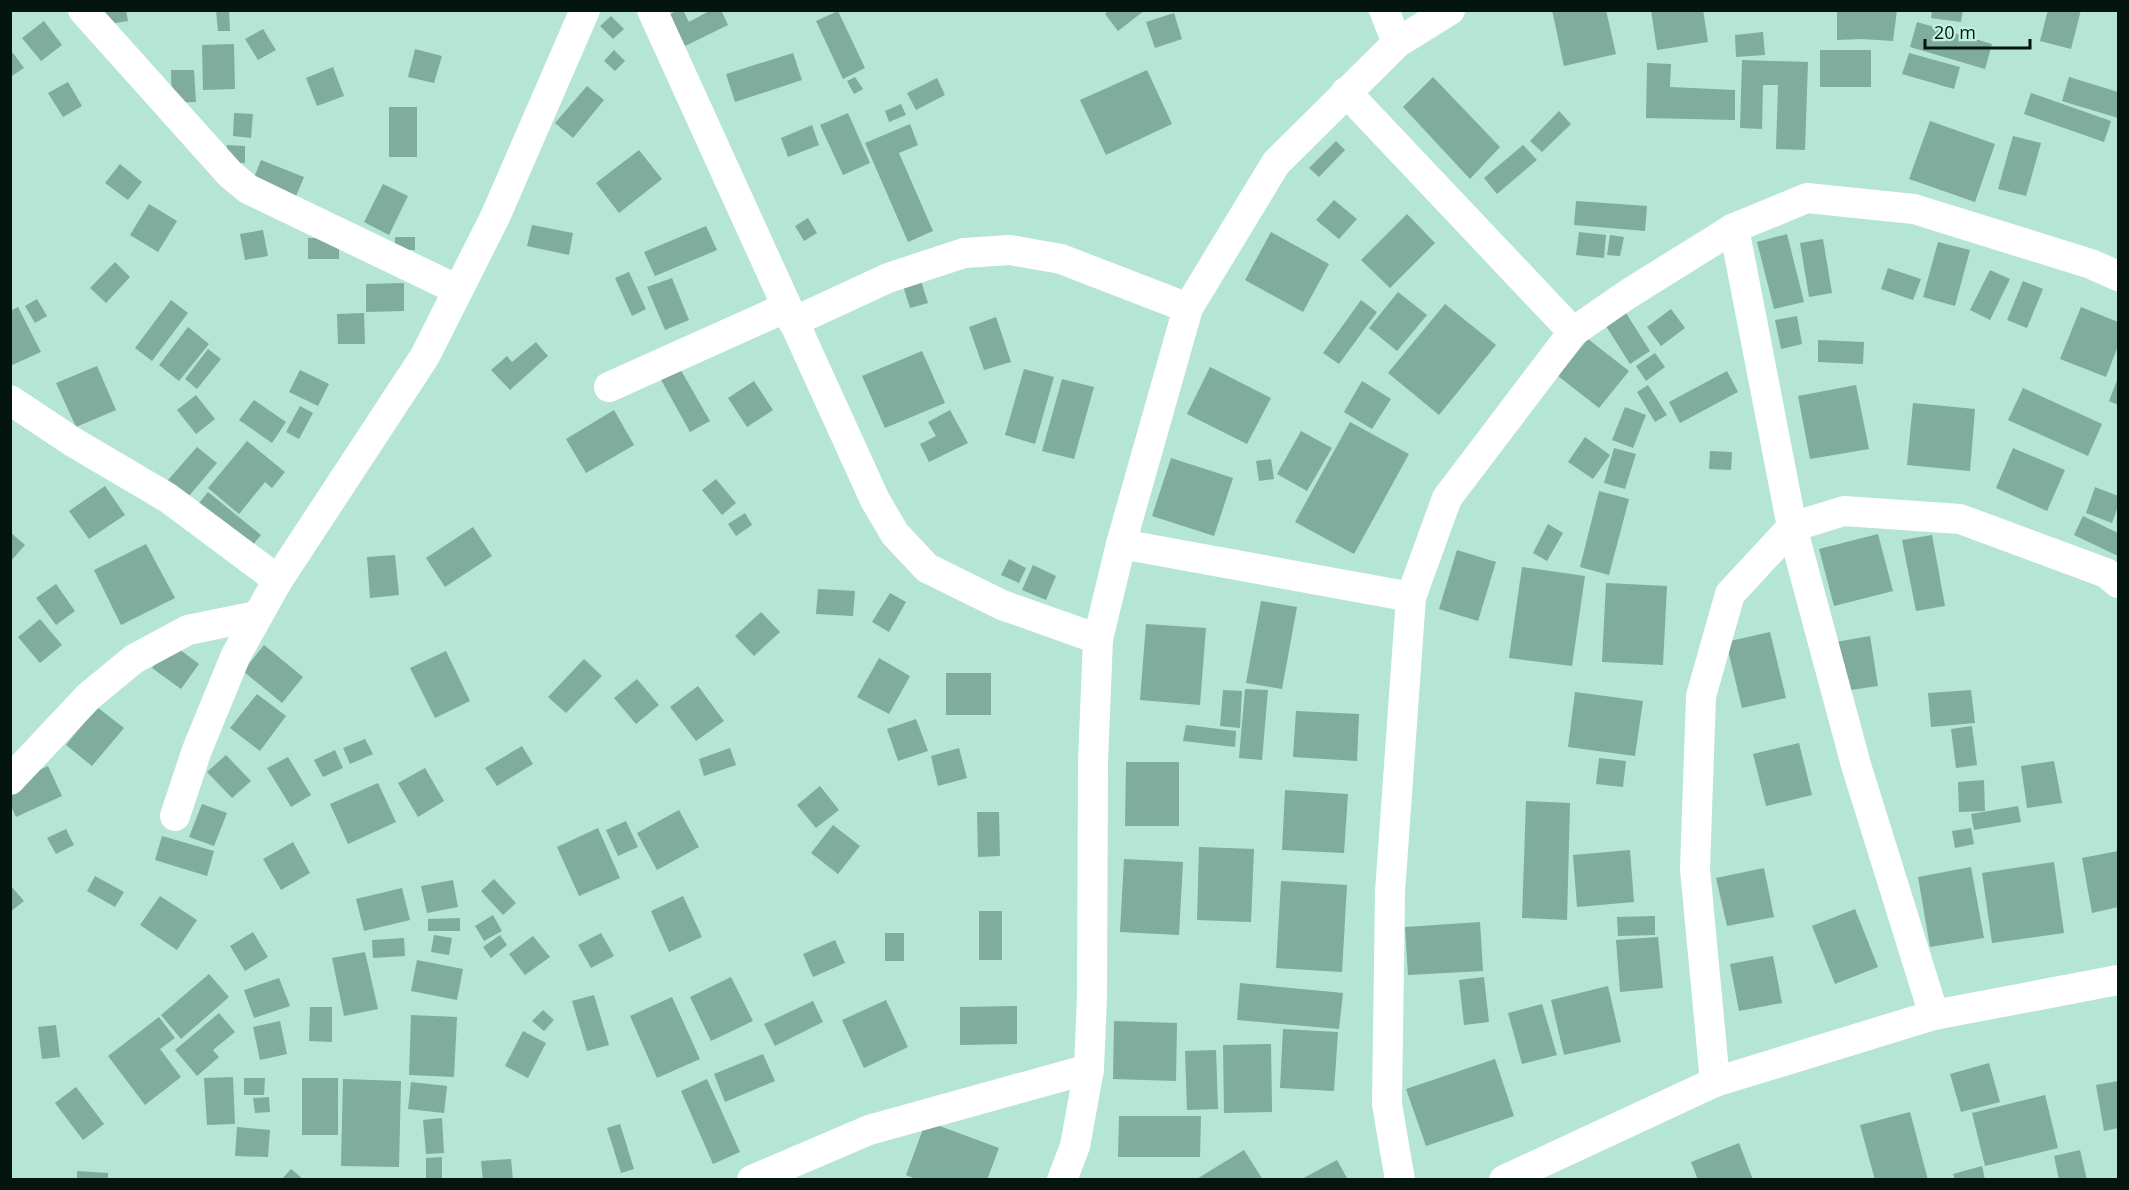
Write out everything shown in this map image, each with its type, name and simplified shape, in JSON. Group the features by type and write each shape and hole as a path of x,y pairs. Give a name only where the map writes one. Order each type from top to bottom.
{"street":[{"path":"83,10 230,174 248,189 458,290"},
{"path":"175,816 197,750 236,655 278,580 424,356 495,217 585,10"},
{"path":"651,10 875,500 895,534 927,568 1002,605 1098,639"},
{"path":"1384,10 1397,43"},
{"path":"1062,1179 1076,1146 1089,1069 1092,997 1093,762 1098,639 1121,544 1188,308 1276,163 1397,43 1450,10"},
{"path":"1346,92 1573,332"},
{"path":"1400,1179 1387,1104 1390,903 1411,597 1447,498 1573,332 1628,294 1734,228 1807,198 1914,209 2091,264 2118,276"},
{"path":"1734,228 1792,527 1856,765 1934,1015"},
{"path":"609,387 790,314 964,253 1010,250 1060,259 1188,308"},
{"path":"10,400 73,442 168,498 278,580"},
{"path":"1715,1082 1695,869 1701,696 1730,594 1792,527 1844,511 1960,519 2106,573 2118,583"},
{"path":"1121,544 1411,597"},
{"path":"10,780 89,696 134,659 188,630 256,616"},
{"path":"1504,1179 1715,1082 1934,1015 2118,980"},
{"path":"752,1179 869,1130 1089,1069"}],"building":[{"path":"101,10 126,10 128,21 103,25"},
{"path":"216,10 229,10 230,31 218,31"},
{"path":"683,10 689,22 711,10 721,10 728,25 685,46 669,15"},
{"path":"1109,10 1145,10 1118,31 1105,14"},
{"path":"1552,10 1606,10 1616,54 1564,66"},
{"path":"1651,10 1703,10 1708,42 1657,50"},
{"path":"1837,10 1897,10 1893,41 1837,40"},
{"path":"1932,10 1963,10 1961,22 1931,18"},
{"path":"2048,10 2081,10 2071,49 2040,41"},
{"path":"838,11 865,68 843,79 816,21"},
{"path":"1174,13 1182,39 1155,48 1146,22"},
{"path":"611,16 624,29 613,39 600,26"},
{"path":"44,21 62,45 41,61 22,38"},
{"path":"1917,22 1992,44 1985,69 1910,47"},
{"path":"263,29 276,50 258,60 245,39"},
{"path":"1763,32 1765,55 1736,57 1735,35"},
{"path":"234,44 235,89 203,90 202,45"},
{"path":"415,49 442,56 434,83 408,77"},
{"path":"614,50 625,61 615,71 604,61"},
{"path":"1820,50 1871,50 1871,87 1820,87"},
{"path":"13,53 24,68 10,77 10,55"},
{"path":"793,53 802,80 735,102 726,74"},
{"path":"1909,53 1960,67 1954,89 1902,74"},
{"path":"1742,60 1808,62 1805,150 1776,149 1778,85 1763,85 1762,129 1740,128"},
{"path":"1647,63 1671,64 1670,87 1735,90 1735,120 1646,118"},
{"path":"333,67 344,96 317,106 306,78"},
{"path":"171,70 194,70 196,102 172,103"},
{"path":"1147,70 1172,124 1106,155 1080,100"},
{"path":"855,77 863,89 854,94 847,81"},
{"path":"1433,77 1500,147 1470,179 1403,107"},
{"path":"2069,77 2118,92 2118,118 2062,101"},
{"path":"937,78 945,95 916,110 907,93"},
{"path":"68,82 82,106 63,117 48,93"},
{"path":"587,86 604,100 573,138 555,123"},
{"path":"2031,93 2111,121 2104,142 2024,114"},
{"path":"901,104 906,115 889,122 885,111"},
{"path":"389,107 417,107 417,157 389,157"},
{"path":"1559,111 1571,124 1542,152 1530,141"},
{"path":"234,113 253,114 251,138 233,136"},
{"path":"848,113 870,163 843,175 820,125"},
{"path":"1930,121 1995,144 1975,202 1909,179"},
{"path":"910,124 918,145 899,153 933,231 908,242 865,143"},
{"path":"812,125 819,145 788,157 781,138"},
{"path":"2013,136 2041,143 2026,196 1998,189"},
{"path":"1336,141 1345,150 1319,177 1309,168"},
{"path":"227,145 245,146 245,163 226,163"},
{"path":"1523,145 1537,160 1497,194 1484,178"},
{"path":"639,150 662,179 619,213 596,183"},
{"path":"261,160 304,177 294,201 251,185"},
{"path":"120,164 142,182 128,200 105,183"},
{"path":"383,184 408,196 389,235 364,222"},
{"path":"1334,200 1357,219 1339,239 1316,220"},
{"path":"1576,201 1647,206 1645,231 1574,225"},
{"path":"149,204 177,221 158,252 130,235"},
{"path":"1407,214 1435,243 1390,288 1361,260"},
{"path":"808,218 817,233 804,241 795,226"},
{"path":"532,225 573,233 569,255 527,246"},
{"path":"706,226 717,250 655,276 644,252"},
{"path":"263,230 268,256 245,260 240,234"},
{"path":"1271,232 1329,264 1303,312 1245,280"},
{"path":"1579,232 1606,235 1604,258 1576,255"},
{"path":"1787,234 1804,302 1774,309 1757,242"},
{"path":"1610,235 1624,237 1620,256 1607,255"},
{"path":"395,237 415,237 415,250 395,250"},
{"path":"308,238 339,238 339,259 308,259"},
{"path":"1823,239 1832,293 1809,297 1800,243"},
{"path":"1938,242 1970,250 1955,306 1923,297"},
{"path":"115,262 130,277 106,303 90,288"},
{"path":"1888,268 1921,279 1913,300 1881,289"},
{"path":"1990,270 2010,279 1990,320 1970,310"},
{"path":"629,272 646,309 632,316 615,278"},
{"path":"672,278 689,320 665,330 647,287"},
{"path":"921,281 928,303 910,308 903,286"},
{"path":"2023,281 2043,289 2027,328 2007,320"},
{"path":"404,283 404,311 366,312 366,284"},
{"path":"1398,292 1427,315 1397,351 1369,328"},
{"path":"37,299 47,316 35,323 25,306"},
{"path":"171,300 188,313 152,361 135,348"},
{"path":"1361,300 1377,312 1339,364 1323,353"},
{"path":"1445,304 1496,345 1439,415 1388,373"},
{"path":"18,307 41,352 10,366 10,311"},
{"path":"2081,307 2118,322 2118,346 2106,377 2060,359"},
{"path":"1671,309 1685,328 1661,346 1647,327"},
{"path":"364,313 365,344 338,344 337,314"},
{"path":"1626,313 1650,351 1630,364 1606,326"},
{"path":"1797,316 1802,344 1781,349 1775,320"},
{"path":"996,317 1011,362 984,370 969,327"},
{"path":"188,327 209,344 179,381 159,365"},
{"path":"1588,339 1629,371 1599,408 1558,376"},
{"path":"1818,340 1864,342 1863,364 1818,362"},
{"path":"536,342 548,356 510,390 491,370 507,356 512,362"},
{"path":"208,349 221,359 197,389 185,379"},
{"path":"922,351 945,403 885,428 862,376"},
{"path":"1655,353 1665,367 1646,381 1636,366"},
{"path":"97,366 116,410 76,427 56,383"},
{"path":"679,367 710,421 690,432 660,378"},
{"path":"1210,367 1271,398 1247,444 1187,414"},
{"path":"1024,369 1054,377 1035,444 1005,435"},
{"path":"300,370 329,384 318,406 289,392"},
{"path":"1727,371 1738,392 1680,423 1669,402"},
{"path":"2118,378 2118,405 2109,401"},
{"path":"1062,379 1094,387 1074,459 1042,451"},
{"path":"754,381 773,410 747,427 728,398"},
{"path":"1362,381 1391,399 1372,429 1344,412"},
{"path":"1648,385 1667,415 1655,422 1637,392"},
{"path":"1856,385 1869,449 1810,459 1798,396"},
{"path":"2023,388 2102,424 2088,456 2008,420"},
{"path":"196,395 215,419 196,434 177,410"},
{"path":"254,400 286,422 272,443 239,420"},
{"path":"1913,403 1975,409 1970,471 1907,465"},
{"path":"300,406 313,413 299,439 286,432"},
{"path":"1625,407 1646,415 1633,448 1612,440"},
{"path":"614,410 634,445 586,473 566,439"},
{"path":"950,410 968,443 929,462 920,444 936,436 928,422"},
{"path":"1350,422 1409,454 1354,554 1295,522"},
{"path":"1301,431 1332,448 1307,491 1277,474"},
{"path":"1585,437 1610,455 1593,479 1568,462"},
{"path":"247,441 285,472 272,488 265,482 239,514 208,488"},
{"path":"197,447 217,463 188,497 168,480"},
{"path":"1614,448 1636,454 1625,489 1604,483"},
{"path":"2013,448 2065,470 2047,511 1996,488"},
{"path":"1710,451 1732,452 1731,470 1709,469"},
{"path":"1171,458 1233,478 1214,536 1152,516"},
{"path":"1271,459 1274,479 1259,481 1256,461"},
{"path":"716,479 736,503 722,515 702,490"},
{"path":"105,486 125,515 89,539 69,511"},
{"path":"2095,487 2118,496 2118,506 2112,523 2086,513"},
{"path":"1599,491 1629,499 1609,575 1580,567"},
{"path":"208,492 261,535 248,551 194,509"},
{"path":"745,513 752,525 736,536 728,524"},
{"path":"2083,516 2118,533 2118,556 2074,535"},
{"path":"1548,524 1563,533 1547,561 1533,553"},
{"path":"473,527 492,556 445,587 426,558"},
{"path":"10,532 25,545 10,562"},
{"path":"1878,534 1893,591 1834,606 1819,549"},
{"path":"1932,535 1945,606 1916,611 1902,540"},
{"path":"146,544 175,598 121,625 94,570"},
{"path":"1457,550 1496,562 1478,621 1439,609"},
{"path":"395,555 399,595 370,598 367,557"},
{"path":"1009,559 1026,568 1019,583 1001,575"},
{"path":"1033,565 1056,576 1046,600 1022,590"},
{"path":"1522,567 1585,576 1572,666 1509,658"},
{"path":"1606,583 1667,586 1663,665 1602,662"},
{"path":"56,584 75,611 56,625 36,598"},
{"path":"818,589 855,591 853,616 816,614"},
{"path":"890,593 906,602 889,632 872,622"},
{"path":"1261,601 1297,607 1282,689 1246,683"},
{"path":"761,612 780,632 754,656 735,636"},
{"path":"40,619 62,645 40,663 18,637"},
{"path":"1146,624 1206,628 1200,705 1140,700"},
{"path":"1770,632 1786,698 1742,708 1726,642"},
{"path":"1870,636 1878,686 1844,691 1836,642"},
{"path":"171,643 199,664 181,689 152,668"},
{"path":"264,645 303,677 282,703 243,671"},
{"path":"446,651 470,701 435,718 410,668"},
{"path":"879,658 910,676 889,714 857,697"},
{"path":"584,659 602,676 566,713 548,697"},
{"path":"946,673 991,673 991,715 946,715"},
{"path":"637,679 659,705 636,724 614,698"},
{"path":"698,686 724,721 696,741 670,707"},
{"path":"1245,689 1268,690 1262,760 1239,758"},
{"path":"1223,690 1242,691 1240,728 1220,726"},
{"path":"1971,690 1975,723 1931,727 1928,693"},
{"path":"1575,692 1643,701 1635,756 1568,747"},
{"path":"257,694 286,716 260,751 230,728"},
{"path":"97,707 124,728 92,766 66,745"},
{"path":"1296,711 1359,714 1357,761 1293,757"},
{"path":"916,719 928,751 898,761 887,729"},
{"path":"1186,725 1236,731 1235,747 1183,741"},
{"path":"1972,726 1977,765 1956,768 1951,729"},
{"path":"365,739 373,754 350,764 343,748"},
{"path":"1799,743 1812,795 1766,806 1753,754"},
{"path":"522,746 533,764 497,786 485,768"},
{"path":"730,748 736,765 704,776 699,759"},
{"path":"959,748 967,778 938,786 931,756"},
{"path":"335,750 343,768 323,777 314,760"},
{"path":"226,755 251,781 232,798 207,772"},
{"path":"288,757 311,795 291,807 267,768"},
{"path":"1599,758 1626,761 1623,787 1596,784"},
{"path":"2054,761 2062,803 2027,808 2021,766"},
{"path":"1126,762 1179,762 1179,826 1125,826"},
{"path":"48,766 62,796 16,817 10,804 10,784"},
{"path":"425,768 444,801 418,817 398,783"},
{"path":"1984,780 1985,811 1959,812 1958,782"},
{"path":"378,783 396,822 348,844 330,804"},
{"path":"820,786 839,810 816,828 797,805"},
{"path":"1285,790 1348,794 1344,853 1282,850"},
{"path":"1526,801 1570,803 1567,920 1522,918"},
{"path":"202,804 227,813 214,846 189,837"},
{"path":"2018,806 2021,822 1974,830 1971,814"},
{"path":"679,810 699,847 657,870 637,833"},
{"path":"977,812 999,812 1000,856 978,857"},
{"path":"626,821 638,847 618,856 606,830"},
{"path":"833,825 860,846 838,874 811,853"},
{"path":"598,828 620,878 579,896 557,847"},
{"path":"1971,828 1974,844 1955,848 1952,831"},
{"path":"66,829 74,845 56,854 47,838"},
{"path":"162,836 214,851 207,876 155,860"},
{"path":"293,842 310,873 281,890 263,859"},
{"path":"1199,847 1254,849 1251,922 1197,920"},
{"path":"1630,850 1634,902 1577,907 1573,855"},
{"path":"2118,851 2118,907 2092,913 2082,858"},
{"path":"1124,859 1183,862 1179,935 1120,932"},
{"path":"2054,862 2064,933 1992,943 1982,873"},
{"path":"1971,867 1984,938 1930,947 1918,877"},
{"path":"1764,868 1774,917 1727,926 1716,878"},
{"path":"95,876 124,892 115,907 87,891"},
{"path":"494,879 516,903 503,915 481,891"},
{"path":"453,880 458,907 427,913 421,886"},
{"path":"1281,881 1347,885 1342,972 1276,968"},
{"path":"10,885 24,901 10,912"},
{"path":"402,888 410,920 364,931 356,899"},
{"path":"160,896 197,920 177,950 140,925"},
{"path":"683,896 702,937 669,952 651,911"},
{"path":"1855,909 1878,967 1835,984 1812,926"},
{"path":"979,911 1002,911 1002,960 979,960"},
{"path":"493,915 502,931 484,941 475,926"},
{"path":"1655,916 1655,935 1618,936 1617,917"},
{"path":"460,918 460,931 428,931 428,919"},
{"path":"1480,922 1483,971 1408,975 1405,927"},
{"path":"253,932 268,957 245,971 230,946"},
{"path":"601,933 614,956 591,968 578,945"},
{"path":"885,933 904,933 904,961 885,961"},
{"path":"434,935 452,938 449,955 431,952"},
{"path":"500,935 507,945 491,958 483,947"},
{"path":"533,936 550,957 525,975 509,954"},
{"path":"1658,937 1663,988 1620,992 1616,940"},
{"path":"404,938 405,956 373,958 372,940"},
{"path":"835,940 845,963 813,977 803,954"},
{"path":"365,952 378,1009 344,1016 332,958"},
{"path":"1773,956 1782,1003 1739,1011 1730,964"},
{"path":"417,960 463,969 457,1000 411,991"},
{"path":"209,974 229,997 181,1039 161,1015"},
{"path":"731,977 753,1021 711,1041 690,997"},
{"path":"1484,977 1489,1022 1464,1025 1459,980"},
{"path":"279,978 290,1006 254,1018 244,990"},
{"path":"1240,983 1343,993 1339,1029 1237,1020"},
{"path":"1608,986 1621,1042 1564,1055 1551,1000"},
{"path":"594,995 609,1045 587,1051 572,1001"},
{"path":"672,997 700,1059 657,1078 630,1016"},
{"path":"886,1000 908,1047 864,1068 842,1020"},
{"path":"813,1001 823,1022 775,1046 764,1024"},
{"path":"1542,1004 1557,1055 1522,1064 1508,1013"},
{"path":"1017,1006 1017,1044 960,1045 960,1007"},
{"path":"310,1007 332,1007 332,1042 309,1041"},
{"path":"543,1010 554,1020 544,1031 532,1021"},
{"path":"219,1013 235,1032 213,1050 219,1057 197,1076 175,1050"},
{"path":"411,1015 457,1017 454,1077 409,1075"},
{"path":"159,1017 175,1038 160,1049 181,1077 145,1105 108,1056"},
{"path":"280,1021 287,1054 260,1060 253,1027"},
{"path":"1114,1021 1177,1023 1176,1081 1113,1079"},
{"path":"56,1025 60,1057 42,1059 38,1027"},
{"path":"1283,1029 1338,1032 1334,1091 1280,1088"},
{"path":"523,1031 546,1043 528,1078 505,1066"},
{"path":"1271,1044 1272,1112 1224,1113 1223,1045"},
{"path":"1216,1050 1218,1109 1187,1110 1185,1051"},
{"path":"763,1054 775,1081 725,1102 714,1074"},
{"path":"1495,1059 1514,1116 1426,1146 1406,1089"},
{"path":"1989,1063 2000,1102 1961,1112 1950,1074"},
{"path":"233,1077 235,1124 207,1125 204,1078"},
{"path":"244,1078 265,1078 264,1095 244,1095"},
{"path":"302,1078 338,1078 338,1135 302,1135"},
{"path":"343,1079 401,1081 399,1167 341,1166"},
{"path":"707,1079 740,1152 713,1164 681,1091"},
{"path":"2118,1081 2118,1128 2104,1131 2096,1085"},
{"path":"411,1082 447,1086 444,1113 408,1109"},
{"path":"76,1087 104,1124 83,1140 55,1103"},
{"path":"2045,1095 2058,1148 1985,1166 1972,1113"},
{"path":"269,1097 270,1112 255,1113 253,1098"},
{"path":"1910,1112 1928,1180 1875,1180 1860,1125"},
{"path":"1119,1116 1201,1116 1200,1157 1118,1157"},
{"path":"442,1118 444,1153 426,1154 423,1120"},
{"path":"926,1121 999,1148 987,1180 918,1180 906,1175"},
{"path":"620,1124 634,1169 621,1173 607,1128"},
{"path":"237,1127 270,1130 268,1157 235,1156"},
{"path":"1739,1143 1753,1180 1698,1180 1691,1162"},
{"path":"1244,1150 1263,1180 1195,1180"},
{"path":"2080,1150 2087,1180 2059,1180 2054,1156"},
{"path":"442,1157 442,1180 426,1180 426,1158"},
{"path":"511,1159 513,1180 483,1180 481,1161"},
{"path":"1337,1160 1348,1180 1300,1180"},
{"path":"1982,1166 1985,1180 1955,1180 1953,1174"},
{"path":"291,1169 304,1180 281,1180"},
{"path":"77,1171 108,1173 108,1180 77,1180"}]}
